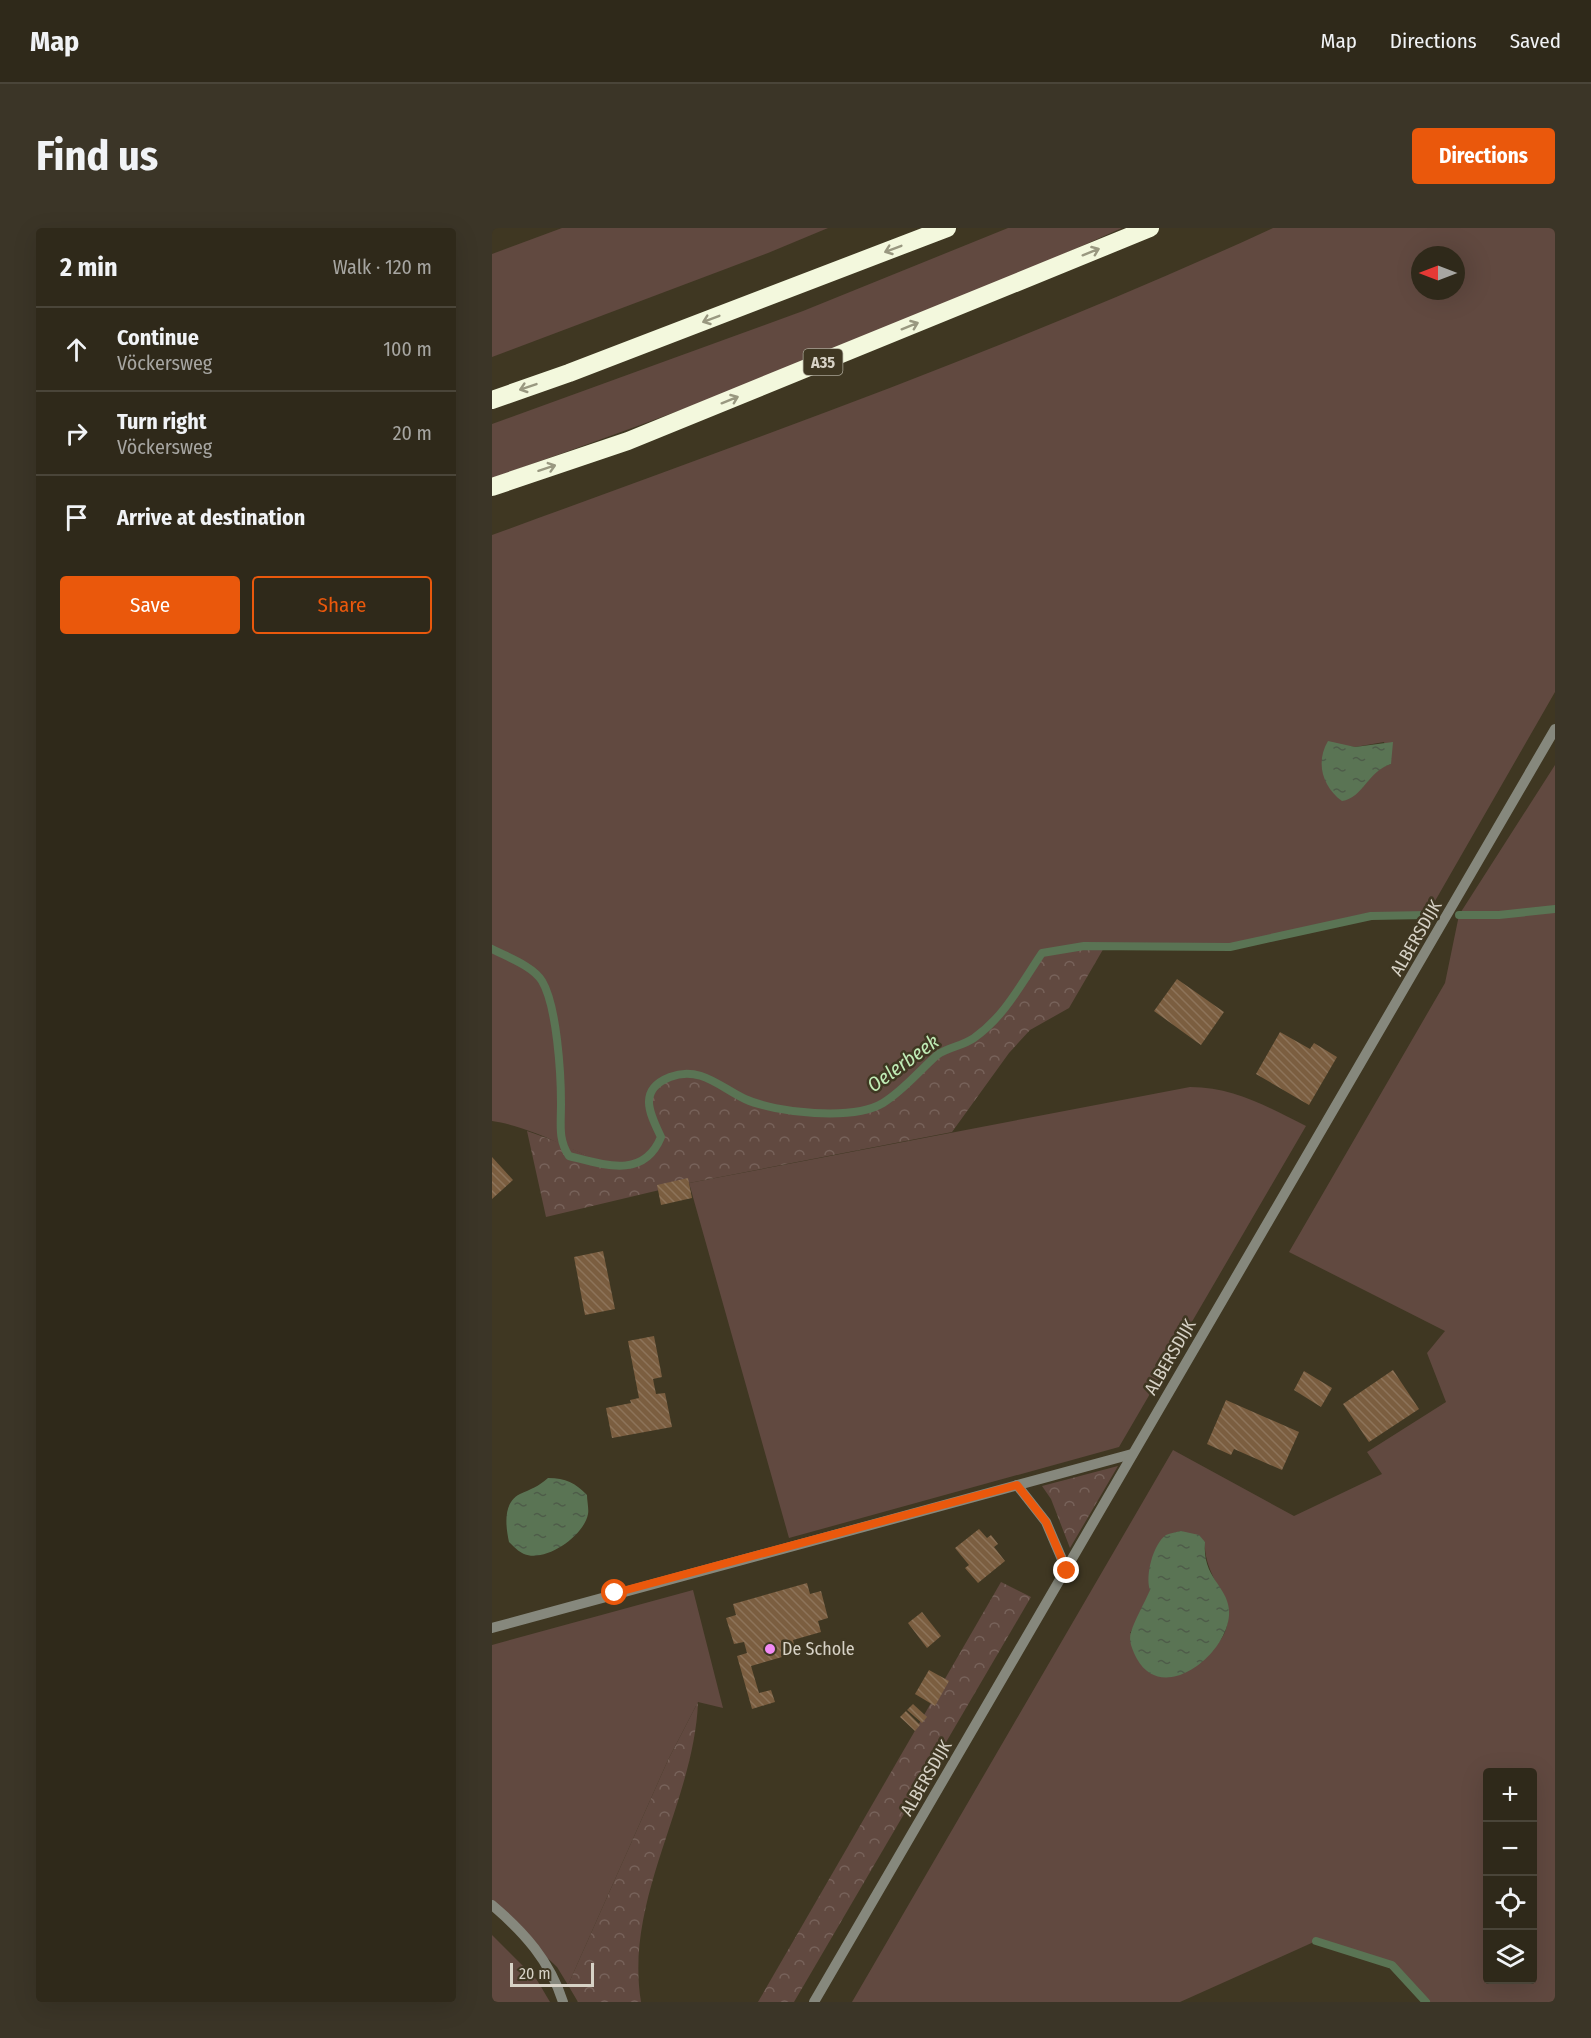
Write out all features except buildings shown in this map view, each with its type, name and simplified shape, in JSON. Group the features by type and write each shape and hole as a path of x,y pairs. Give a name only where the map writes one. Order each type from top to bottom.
{"highway":[{"path":"492,400 947,228"},
{"name":"A35","path":"492,487 628,441 1150,228"}],"street":[{"name":"ALBERSDIJK","path":"814,2002 1067,1571 1132,1454 1555,729"},
{"path":"492,1628 1132,1454"},
{"path":"1017,1485 1046,1522 1067,1571"},
{"path":"492,1905 522,1930 544,1960 558,1985 563,2002"}],"green space":[{"path":"562,228 828,228 768,253 492,357 492,254"},
{"path":"1008,228 1122,228 967,296 810,360 651,421 492,478 492,424 803,311"},
{"path":"1273,228 1555,228 1555,692 1427,915 1371,916 1230,947 1084,946 1042,953 1004,1010 985,1030 933,1058 898,1092 882,1103 869,1109 833,1114 793,1112 744,1099 714,1079 647,1104 661,1137 652,1152 642,1162 630,1166 604,1163 528,1130 492,1121 492,535 886,389 1081,312","holes":["1384,742 1391,764 1379,768 1362,788 1340,745 1355,747"]},
{"path":"1555,765 1555,2002 1426,2002 1392,1965 1316,1941 1180,2002 852,2002 1173,1450 1294,1516 1382,1474 1367,1452 1446,1402 1427,1353 1445,1331 1289,1252 1445,983 1459,915","holes":["1181,1531 1205,1542 1206,1557 1227,1610 1227,1623 1223,1637 1211,1651 1130,1633 1150,1591 1156,1554 1163,1540"]},
{"path":"1084,946 1105,946 1069,1008 1030,1030 1009,1053 952,1132 689,1183 546,1217 527,1131 617,1166 630,1166 642,1162 652,1153 661,1137 650,1112 650,1096 653,1089 670,1077 681,1074 710,1079 745,1099 775,1108 814,1113 870,1109 898,1092 937,1055 970,1041 995,1020 1012,999 1042,953"},
{"path":"1190,1087 1222,1090 1236,1094 1306,1126 1119,1447 789,1538 689,1183"},
{"path":"1118,1466 1070,1548 1051,1499 1042,1486"},
{"path":"1001,1582 1031,1597 794,2002 758,2002"},
{"path":"693,1590 723,1708 698,1702 668,1760 568,1985 557,1967 492,1905 492,1645"},
{"path":"698,1702 694,1740 685,1777 651,1888 642,1926 638,1963 641,2002 578,2002 568,1985 668,1760"},
{"path":"492,1935 537,1980 550,2002 492,2002"}],"water":[{"path":"1328,741 1355,747 1393,742 1391,764 1377,772 1355,795 1342,801 1330,789 1323,774 1322,758"},
{"path":"548,1478 565,1480 583,1491 587,1495 588,1514 579,1531 562,1546 542,1555 524,1554 509,1542 506,1523 508,1509 514,1498 538,1486"},
{"path":"1181,1531 1199,1535 1205,1542 1207,1564 1224,1594 1229,1610 1227,1626 1220,1642 1208,1656 1194,1668 1179,1675 1163,1677 1149,1672 1137,1659 1131,1646 1130,1635 1150,1590 1149,1569 1157,1545 1166,1535"}],"waterway":[{"name":"Oelerbeek","path":"1459,915 1499,915 1555,909"},
{"name":"Oelerbeek","path":"492,949 532,971 542,981 547,992 555,1023 559,1058 561,1125 565,1150 569,1156 596,1163 622,1166 645,1159 654,1150 661,1137 650,1111 650,1096 660,1082 681,1074 701,1076 745,1099 794,1111 853,1112 870,1109 883,1103 905,1086 937,1055 970,1041 995,1020 1012,999 1042,953 1084,946 1230,947 1371,916 1427,915"},
{"path":"1316,1941 1392,1965 1426,2002"}],"place":[{"name":"De Schole","path":"770,1649"}],"route":[{"path":"615,1593 1017,1485 1046,1522 1067,1571"}]}
